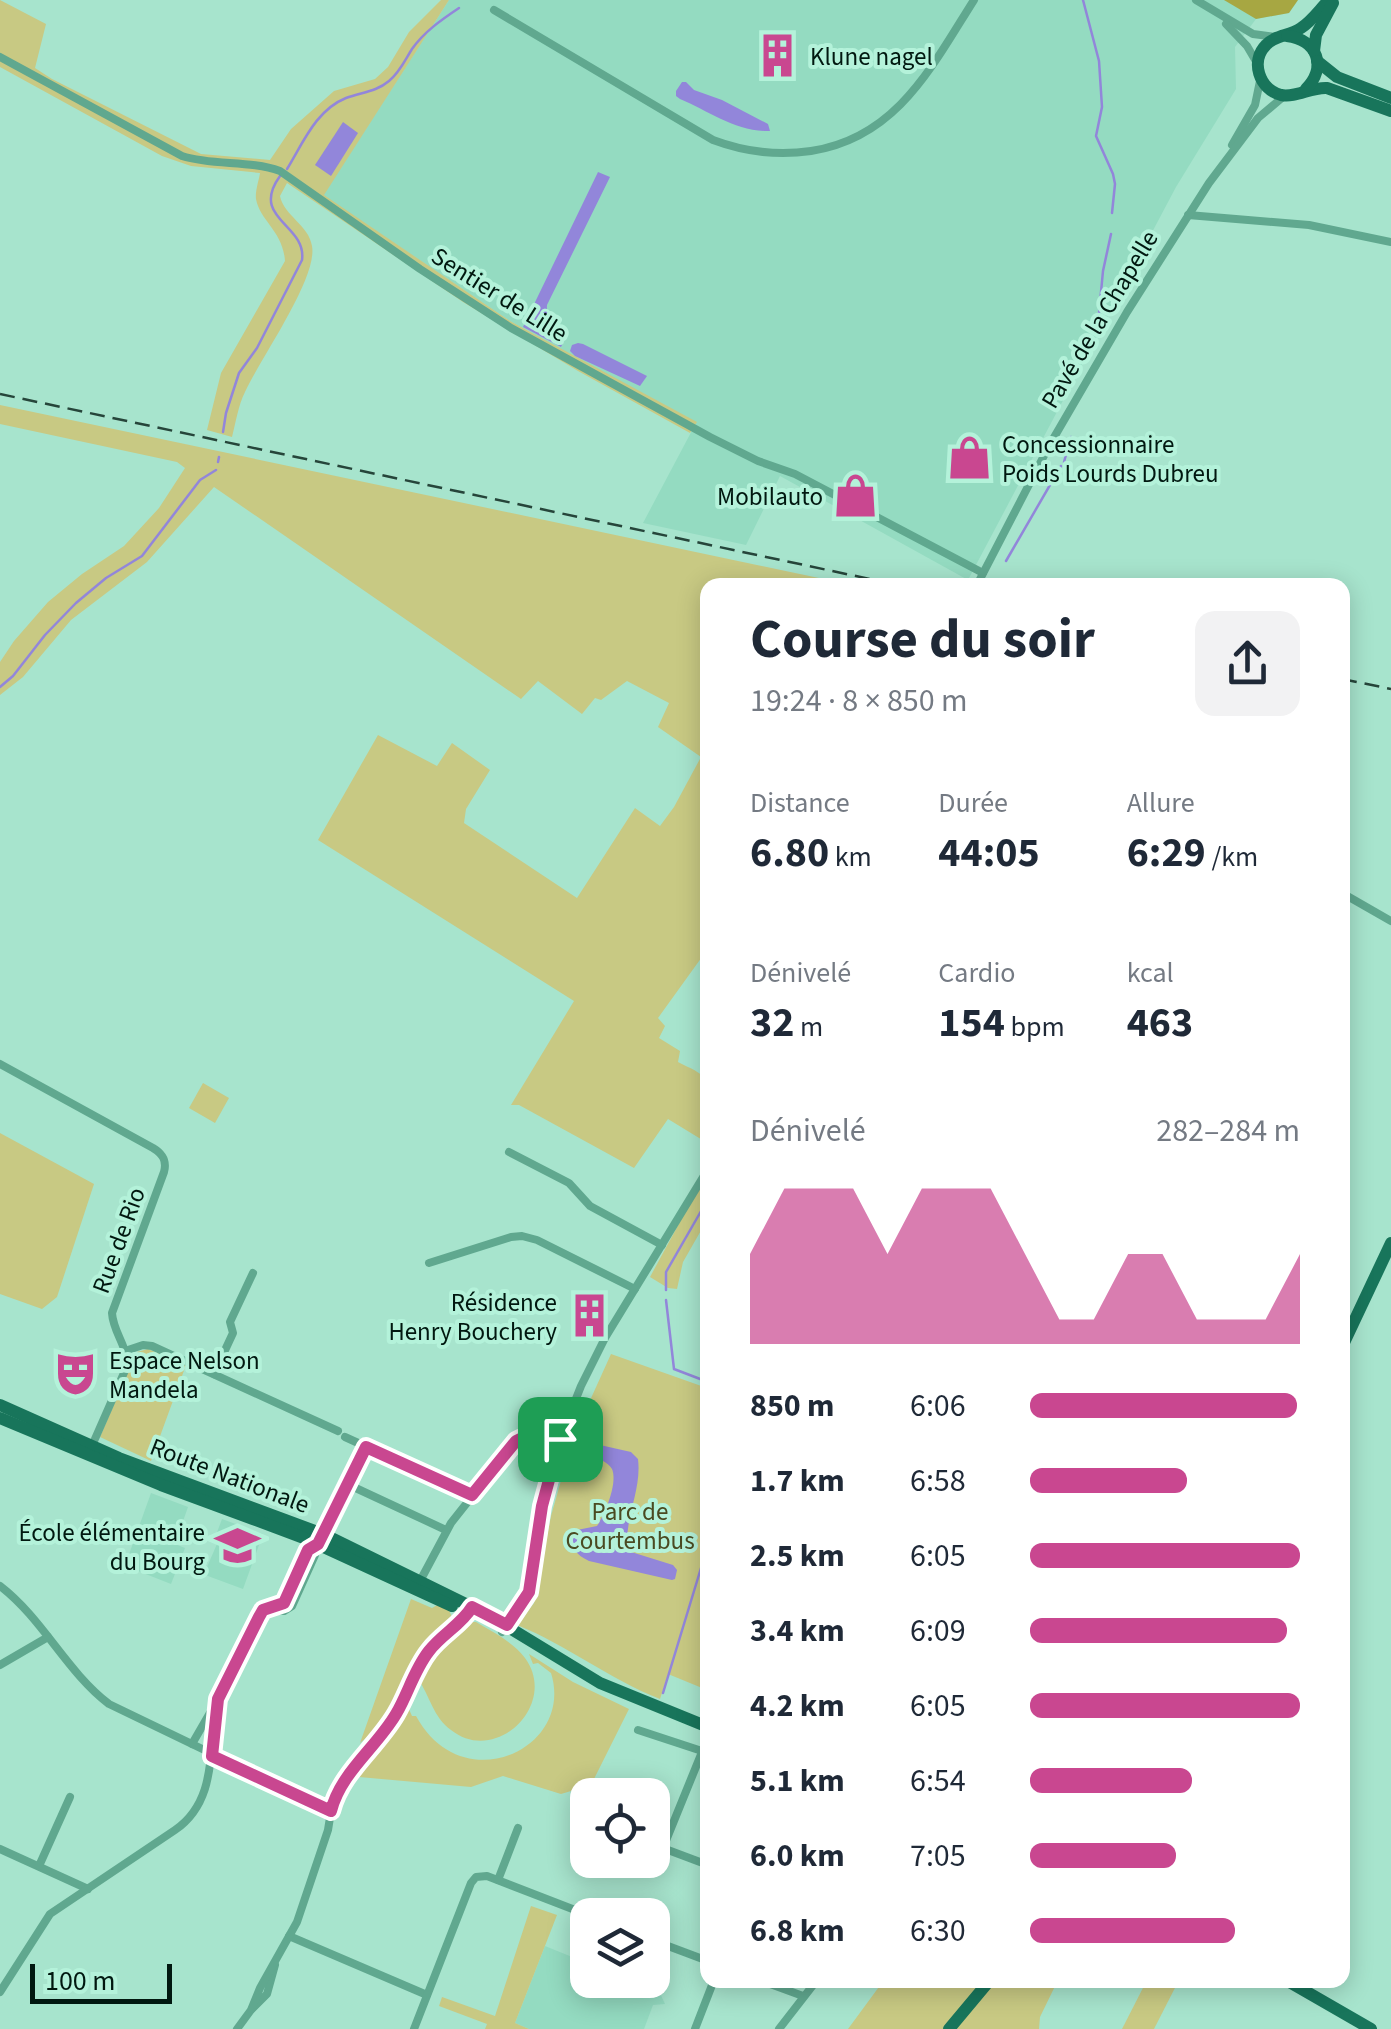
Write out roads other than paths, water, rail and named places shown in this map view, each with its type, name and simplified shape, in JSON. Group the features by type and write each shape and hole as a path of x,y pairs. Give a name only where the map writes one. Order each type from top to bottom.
{"main road":[{"name":"Pavé de la Chapelle","path":"1259,72 1262,49 1304,26 1331,0"},
{"name":"Pavé de la Chapelle","path":"1294,94 1314,81 1318,30 1331,0"},
{"path":"1281,37 1302,39 1326,71 1391,98"},
{"path":"1259,72 1270,90 1294,94 1327,88 1391,110"},
{"path":"1350,1329 1391,1243"},
{"name":"Route Nationale","path":"0,1405 90,1450"},
{"name":"Route Nationale","path":"0,1418 179,1482 320,1539 470,1610 600,1683 700,1724"},
{"name":"Route Nationale","path":"505,1629 585,1682 700,1733"},
{"path":"939,2029 972,1988"},
{"path":"949,2029 983,1988"},
{"path":"1300,1988 1371,2029"}],"street":[{"path":"494,10 713,140 751,151 786,153 844,144 875,128 917,87 974,0"},
{"path":"1196,0 1253,34 1281,37"},
{"path":"1209,184 1260,90 1259,72 1247,46 1211,11"},
{"name":"Sentier de Lille","path":"0,57 182,156 265,167 285,174 526,336 710,437 795,474 983,572"},
{"name":"Pavé de la Chapelle","path":"980,578 1049,446 1188,215 1258,118 1276,101 1294,94"},
{"path":"1188,215 1309,225 1391,242"},
{"path":"1350,898 1391,922"},
{"name":"Rue de Rio","path":"0,1064 153,1148 164,1158 164,1172 112,1313 127,1366 90,1450"},
{"path":"509,1152 570,1183 590,1206 662,1245"},
{"path":"505,1629 529,1592 542,1506 560,1439 592,1362 700,1182"},
{"path":"429,1263 522,1236 635,1288"},
{"path":"214,1374 233,1334 230,1322 253,1273"},
{"path":"125,1351 152,1346 472,1495"},
{"path":"418,1585 446,1530 519,1438 535,1434 560,1439"},
{"path":"192,1744 260,1614 268,1608 284,1611 292,1606 366,1447"},
{"path":"347,1484 446,1530"},
{"path":"0,1586 109,1704 331,1811"},
{"path":"241,2026 297,1922 341,1786 396,1713 428,1652 470,1610"},
{"path":"0,1665 48,1638"},
{"path":"0,1992 47,1918 59,1907 188,1821 202,1800 218,1699"},
{"path":"638,1730 700,1750"},
{"path":"670,1832 700,1763"},
{"path":"39,1866 70,1797"},
{"path":"498,1880 518,1828"},
{"path":"0,1850 88,1888"},
{"path":"670,1851 700,1863"},
{"path":"414,2029 473,1880 484,1875 570,1908"},
{"path":"289,1936 427,1995"},
{"path":"670,1947 700,1958"},
{"path":"695,2029 711,1988"},
{"path":"781,1988 803,1996"},
{"path":"779,2029 810,1988"}],"waterway":[{"path":"1083,0 1099,61 1102,107 1096,136 1113,174 1112,213"},
{"path":"287,169 326,110 389,81 422,37 459,8"},
{"path":"223,432 239,373 257,348 302,260 296,238 271,202 280,176"},
{"path":"1097,334 1111,234"},
{"path":"1064,462 1071,437"},
{"path":"218,462 219,457"},
{"path":"1006,561 1061,466"},
{"path":"0,687 76,603 142,556 200,480 216,470"},
{"path":"666,1290 666,1272 700,1213"},
{"path":"666,1300 674,1369 700,1379"},
{"path":"663,1693 700,1571"}],"railway":[{"path":"0,394 865,578"},
{"path":"1350,681 1391,689"}],"place":[{"name":"Klune nagel","path":"777,56"},
{"name":"Concessionnaire Poids Lourds Dubreu","path":"969,458"},
{"name":"Mobilauto","path":"856,496"},
{"name":"Résidence Henry Bouchery","path":"590,1316"},
{"name":"Espace Nelson Mandela","path":"76,1374"},
{"name":"École élémentaire du Bourg","path":"238,1546"}],"park label":[{"name":"Parc de Courtembus","path":"630,1526"}]}
